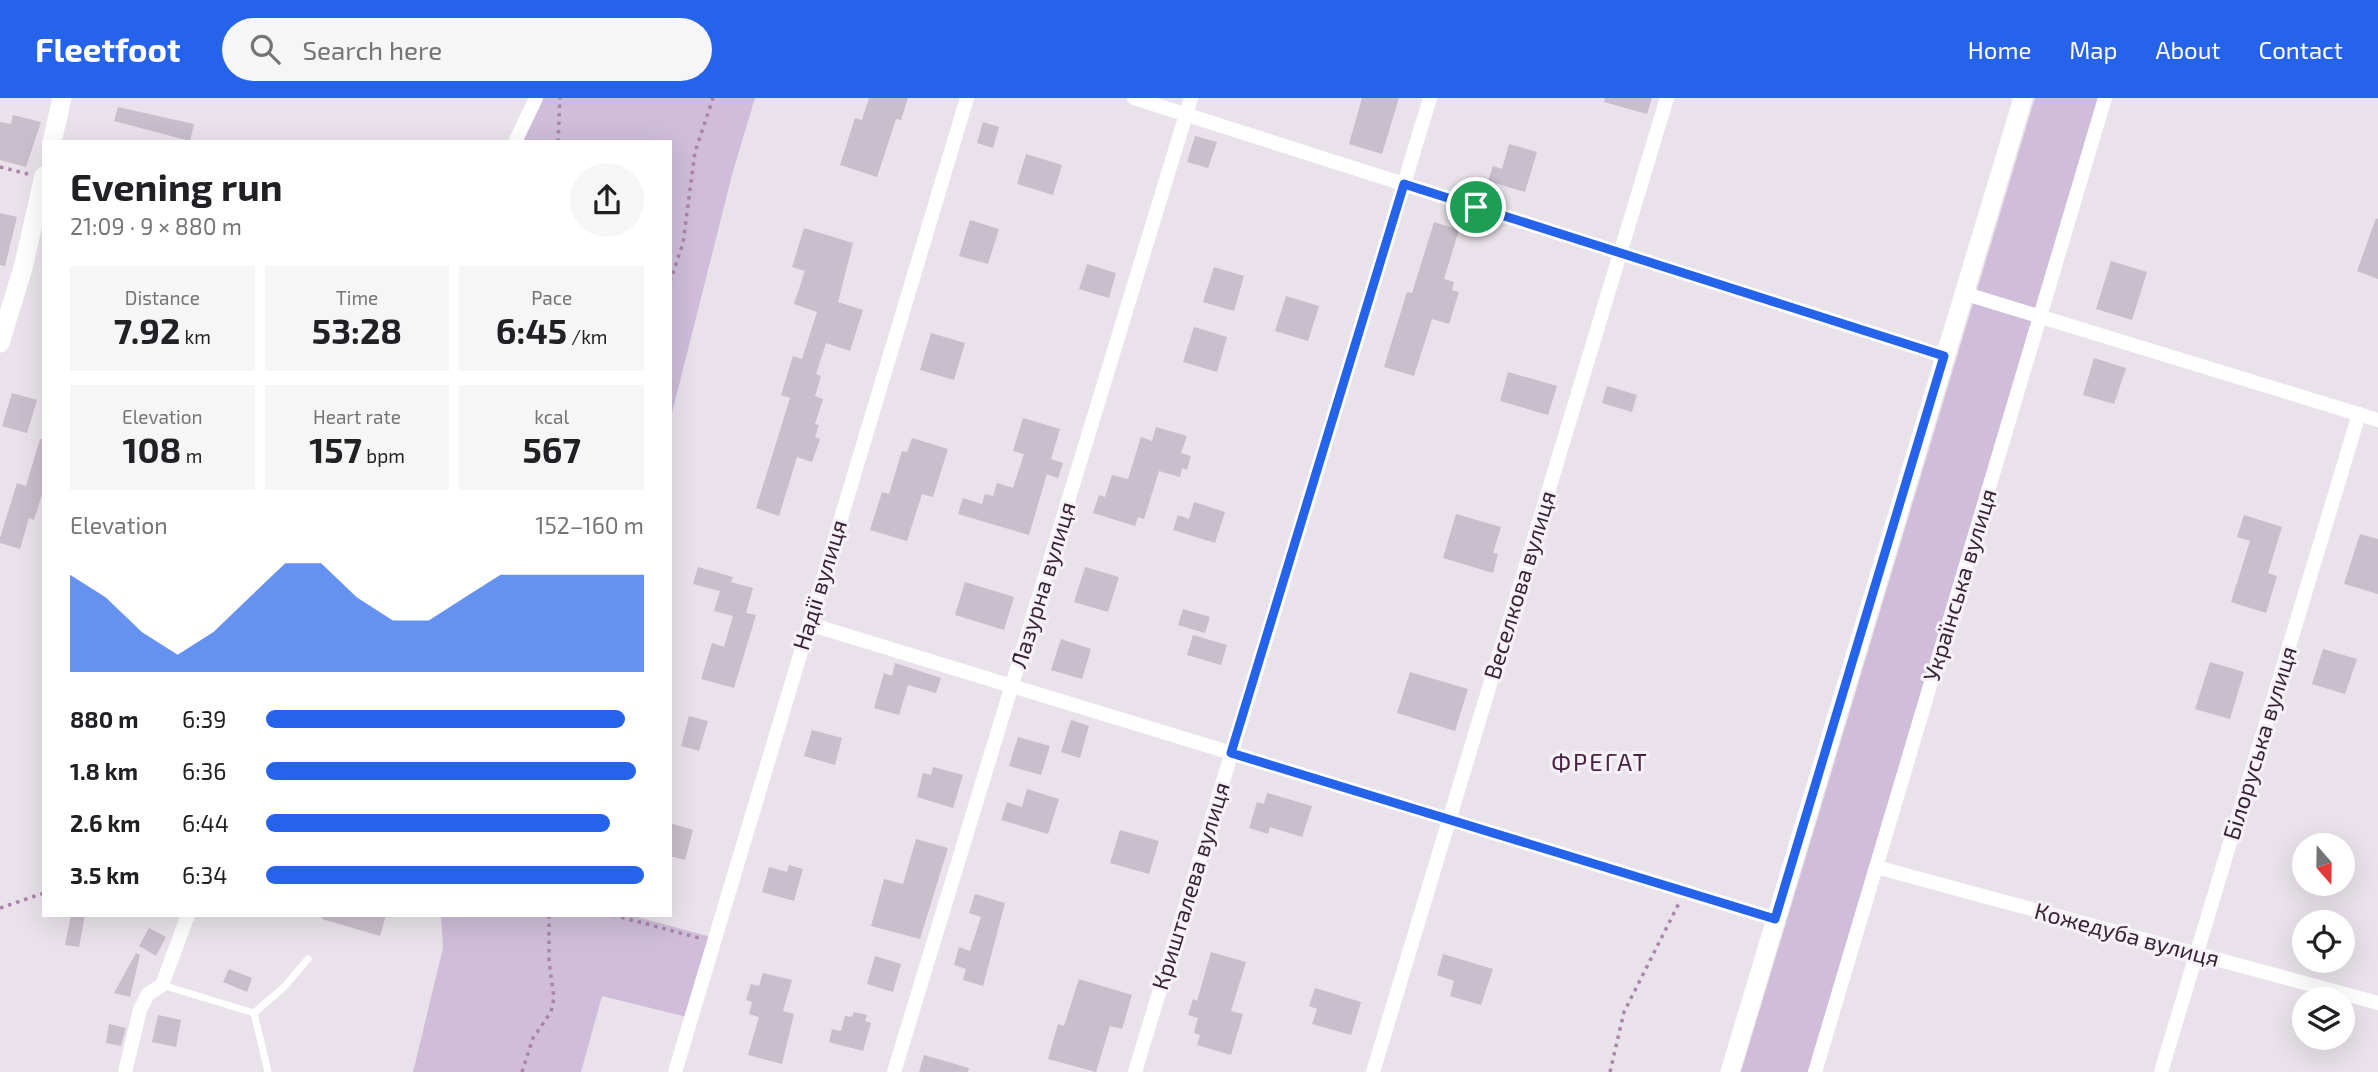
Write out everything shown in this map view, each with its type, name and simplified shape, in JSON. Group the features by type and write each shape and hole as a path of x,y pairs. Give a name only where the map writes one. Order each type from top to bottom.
{"street":[{"path":"52,140 62,98"},
{"path":"517,140 536,98"},
{"name":"Надії вулиця","path":"675,1072 967,98"},
{"path":"1134,98 1944,356"},
{"name":"Лазурна вулиця","path":"894,1072 1191,98"},
{"name":"Кришталева вулиця","path":"1135,1072 1430,98"},
{"name":"Веселкова вулиця","path":"1373,1072 1667,98"},
{"path":"1730,1072 2023,98"},
{"name":"Українська вулиця","path":"1815,1072 2105,98"},
{"path":"0,343 23,268 42,186"},
{"path":"1963,293 2378,420"},
{"name":"Білоруська вулиця","path":"2161,1072 2359,414"},
{"path":"809,624 1775,919"},
{"name":"Кожедуба вулиця","path":"1876,867 2378,1003"},
{"path":"125,1072 140,1010 148,994 162,985 187,917"}],"lane":[{"path":"254,1013 284,987 308,959"},
{"path":"162,985 254,1013"},
{"path":"254,1013 268,1072"}],"path":[{"path":"558,140 560,98"},
{"path":"672,276 683,243 695,152 713,98"},
{"path":"0,167 42,177"},
{"path":"1610,1072 1624,1012 1684,891"},
{"path":"0,908 42,893"},
{"path":"522,1072 533,1038 551,1012 554,998 549,961 549,917"},
{"path":"620,917 713,942"}],"shaded area":[{"path":"536,98 755,98 733,171 672,413 672,140 516,140"},
{"path":"2035,98 2105,98 1815,1072 1741,1072"},
{"path":"441,917 637,917 715,938 691,1018 602,996 581,1072 413,1072 443,948"}],"building":[{"path":"869,98 908,98 901,120 896,119 877,177 840,165 855,118 862,120"},
{"path":"1362,98 1399,98 1382,154 1349,144"},
{"path":"1605,98 1652,98 1647,114 1604,102"},
{"path":"118,107 194,124 190,140 186,140 114,121"},
{"path":"13,115 41,122 26,167 0,160 0,122 11,124"},
{"path":"983,122 999,127 993,148 977,143"},
{"path":"1195,136 1217,142 1208,168 1187,162"},
{"path":"1509,144 1537,152 1525,192 1488,181 1493,166 1502,169"},
{"path":"1026,154 1062,165 1053,195 1017,184"},
{"path":"0,213 17,217 5,266 0,265"},
{"path":"2376,218 2378,219 2378,279 2357,271"},
{"path":"970,220 999,229 988,264 959,256"},
{"path":"1434,222 1459,230 1444,279 1454,282 1452,290 1459,292 1449,324 1432,319 1414,376 1384,367 1407,292 1412,293"},
{"path":"804,228 853,243 838,302 863,310 850,351 826,343 816,374 821,376 815,396 823,399 815,424 819,425 815,437 820,439 812,462 797,457 779,516 756,508 790,398 781,395 793,356 802,359 817,312 794,304 805,271 792,267"},
{"path":"2111,261 2147,272 2132,320 2096,309"},
{"path":"1087,264 1116,273 1109,298 1079,289"},
{"path":"1214,267 1244,276 1234,311 1203,302"},
{"path":"1286,296 1319,306 1308,341 1275,331"},
{"path":"1194,327 1227,337 1217,372 1183,362"},
{"path":"931,333 965,343 954,380 920,370"},
{"path":"2094,358 2126,368 2114,404 2083,395"},
{"path":"1508,372 1557,386 1548,415 1500,401"},
{"path":"1607,386 1637,395 1632,412 1602,403"},
{"path":"12,393 37,400 27,433 2,426"},
{"path":"1023,418 1060,429 1051,459 1063,463 1058,478 1047,474 1029,535 958,514 963,498 982,504 985,494 993,496 997,483 1013,488 1024,454 1013,451"},
{"path":"1156,427 1187,436 1181,453 1191,456 1187,470 1182,468 1180,477 1159,471 1144,519 1138,517 1135,526 1093,513 1099,495 1105,497 1112,475 1128,479 1141,437 1152,441"},
{"path":"912,438 948,449 933,497 922,494 907,541 870,530 882,492 889,494 902,451 907,452"},
{"path":"42,439 42,494 34,520 29,518 20,549 0,543 0,538 17,483 26,486"},
{"path":"1194,502 1225,512 1215,543 1173,530 1178,515 1189,519"},
{"path":"1456,514 1501,527 1493,553 1498,554 1493,573 1443,558"},
{"path":"2244,515 2282,527 2268,573 2277,576 2266,613 2231,602 2250,541 2237,537"},
{"path":"2360,534 2378,539 2378,594 2344,584"},
{"path":"698,567 733,577 731,582 753,588 746,613 756,615 734,688 701,679 712,643 724,647 733,616 714,611 720,591 693,584"},
{"path":"1085,567 1119,577 1108,612 1074,602"},
{"path":"965,582 1014,597 1004,630 955,615"},
{"path":"1183,609 1210,617 1205,633 1178,625"},
{"path":"1193,635 1227,645 1221,665 1187,655"},
{"path":"1061,639 1091,649 1082,679 1051,670"},
{"path":"2323,649 2357,659 2345,694 2312,684"},
{"path":"2210,662 2244,672 2230,719 2195,709"},
{"path":"895,663 941,678 936,693 908,685 899,715 874,708 884,673 892,676"},
{"path":"1410,672 1468,689 1455,731 1397,713"},
{"path":"689,716 708,721 699,751 681,746"},
{"path":"1071,720 1089,726 1080,758 1061,752"},
{"path":"812,730 842,738 835,765 804,756"},
{"path":"1018,737 1050,746 1041,775 1009,766"},
{"path":"933,767 963,775 953,808 917,797 923,773 931,775"},
{"path":"1027,789 1059,799 1048,834 1001,820 1007,802 1022,807"},
{"path":"1267,793 1312,806 1302,837 1270,827 1268,834 1249,828 1257,802 1264,804"},
{"path":"672,824 693,830 685,860 672,857"},
{"path":"1120,830 1159,841 1149,874 1110,863"},
{"path":"916,839 948,848 920,939 871,926 884,879 903,884"},
{"path":"789,865 803,869 794,901 762,892 769,867 787,872"},
{"path":"975,894 1005,903 983,986 963,980 966,969 954,965 959,947 970,951 981,917 969,913"},
{"path":"71,917 85,917 79,947 65,945"},
{"path":"322,917 385,917 380,936"},
{"path":"149,928 166,937 156,956 139,946"},
{"path":"1211,952 1246,962 1231,1011 1243,1014 1231,1055 1197,1045 1200,1035 1194,1033 1198,1018 1188,1015 1193,999 1197,1001"},
{"path":"136,953 140,955 130,997 114,993"},
{"path":"1443,954 1493,969 1481,1005 1450,996 1454,981 1437,975"},
{"path":"875,956 901,964 893,992 867,984"},
{"path":"229,969 252,978 247,992 223,982"},
{"path":"763,973 792,980 783,1011 794,1014 782,1064 748,1055 759,1017 749,1014 752,1002 746,1000 751,984 759,986"},
{"path":"1079,979 1132,995 1122,1029 1110,1026 1096,1072 1048,1059 1058,1024 1064,1026"},
{"path":"1315,988 1361,1002 1351,1035 1312,1024 1317,1009 1309,1006"},
{"path":"854,1012 867,1015 865,1021 871,1023 863,1051 829,1042 832,1029 841,1031 845,1016 852,1017"},
{"path":"158,1015 181,1020 176,1047 152,1042"},
{"path":"109,1024 126,1028 121,1046 106,1043"},
{"path":"924,1055 969,1068 968,1072 919,1072"}],"district":[{"name":"ФРЕГАТ","path":"1600,763"}],"route":[{"path":"1404,184 1476,207 1944,356 1775,919 1231,753 1404,184"}]}
